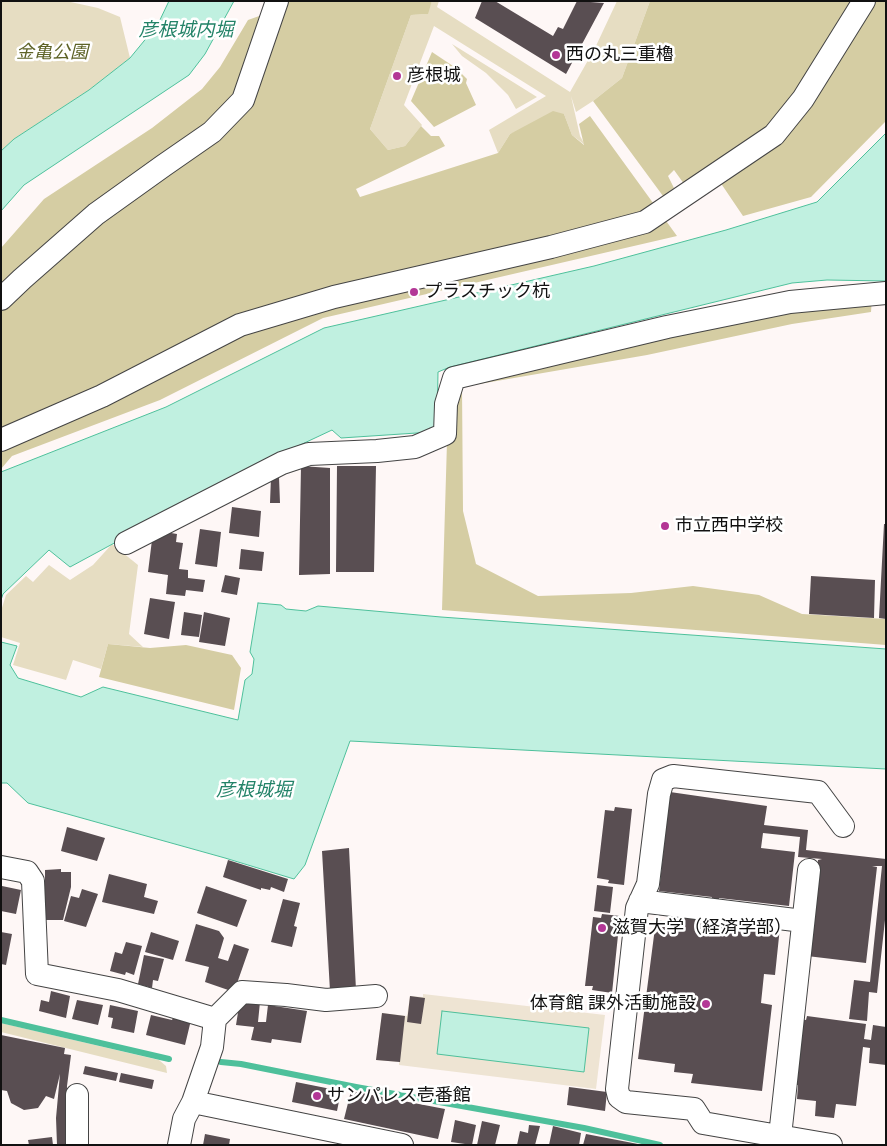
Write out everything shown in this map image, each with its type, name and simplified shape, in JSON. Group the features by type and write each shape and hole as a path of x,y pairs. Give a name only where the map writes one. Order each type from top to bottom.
{"street":[{"path":"1,299 96,214 212,132 243,100 277,1"},
{"path":"1,440 102,396 240,326 334,296 551,247 646,222 774,135 803,99 864,1"},
{"path":"126,544 282,463 309,454 416,447 445,434 446,404 454,378 667,327 790,302 886,293"},
{"path":"831,1145 703,1123 694,1109 626,1102 619,1097 617,1089 637,908 648,884 659,794 663,780 673,776 818,792 843,826"},
{"path":"1,867 27,872 33,881 30,924 34,979 118,990 215,1019"},
{"path":"780,1136 808,870"},
{"path":"640,901 803,921"},
{"path":"179,1145 184,1119 193,1102 212,1048 215,1019 243,990 349,1002 376,996"},
{"path":"77,1095 77,1145"},
{"path":"193,1102 402,1145"}],"green space":[{"name":"金亀公園","path":"1,1 66,1 98,8 120,17 130,58 89,90 14,139 1,151"},
{"path":"432,1 439,1 437,7 570,92 595,48 617,1 650,1 622,78 576,112 571,96 580,136 585,145 572,135 564,114 510,134 498,153 489,130 546,96 434,26 404,105 422,125 405,146 388,150 370,129 411,15 427,14"},
{"path":"452,44 537,97 516,109 508,95 486,73 462,56"},
{"path":"112,544 138,565 129,634 143,647 108,644 101,669 73,660 66,680 13,665 20,643 1,637 1,611 6,595 26,576 33,582 49,565 70,580 93,565"},
{"path":"1,1023 159,1060 166,1066 167,1073 1,1032"}],"shaded area":[{"path":"266,1 432,1 428,14 411,15 370,129 388,150 405,146 421,126 431,136 439,136 445,146 356,189 360,197 498,153 510,134 553,111 564,114 572,135 584,145 579,124 590,116 677,236 323,318 160,400 12,456 1,469 1,248 44,199 152,128 202,89 220,67 248,20 262,15"},
{"path":"650,1 859,1 769,131 687,188 674,170 668,176 674,188 663,196 593,101 622,78"},
{"path":"872,1 886,1 886,121 811,197 743,216 720,182"},
{"path":"432,52 456,68 467,79 466,83 476,105 434,127 411,101"},
{"path":"872,298 871,312 792,324 647,355 462,387 624,341"},
{"path":"462,387 463,511 476,564 538,596 631,593 693,586 759,595 802,614 886,619 886,645 442,610 447,442 455,389"},
{"path":"108,644 150,648 186,645 232,655 241,668 234,710 99,677"},
{"path":"423,994 605,1015 596,1089 399,1065 399,1062 376,1060 382,1013 407,1016 410,996 423,997"}],"water":[{"name":"彦根城内堀","path":"169,1 234,1 205,54 189,75 24,185 1,211 1,151 14,139 89,90 130,58 158,24"},
{"path":"886,133 886,281 827,280 792,283 450,367 438,372 437,427 432,432 341,438 332,430 266,461 70,567 49,550 3,594 1,600 1,472 166,407 324,328 594,266 726,230 817,202"},
{"name":"彦根城堀","path":"258,603 281,605 286,609 306,611 318,606 441,617 886,649 886,769 350,741 305,865 294,879 28,803 7,783 1,783 1,642 17,646 10,665 18,678 81,697 103,687 238,720 245,680 252,674 254,659 250,652"},
{"path":"442,1011 589,1028 584,1072 437,1054"}],"building":[{"name":"西の丸三重櫓","path":"482,1 495,1 553,36 558,27 563,29 577,1 604,3 566,74 475,18"},
{"path":"301,466 330,468 330,574 299,575"},
{"path":"337,466 376,466 374,572 336,572"},
{"path":"271,477 279,477 280,503 270,503"},
{"path":"232,507 261,511 259,537 229,533"},
{"path":"884,524 886,524 886,619 879,618"},
{"path":"200,529 221,532 217,567 195,564"},
{"path":"159,531 177,534 176,542 183,543 179,569 188,570 188,578 205,580 203,592 186,590 185,596 166,594 168,575 148,572 152,540 158,540"},
{"path":"241,549 264,552 262,571 239,569"},
{"path":"225,575 240,578 237,595 221,592"},
{"path":"811,576 875,580 874,618 809,614"},
{"path":"150,598 175,602 169,639 144,634"},
{"path":"184,612 202,615 199,637 181,635"},
{"path":"204,612 230,618 225,646 199,642"},
{"path":"670,792 767,806 764,825 808,830 806,850 886,859 886,911 877,993 869,992 867,1021 849,1019 854,980 870,982 882,866 872,866 877,867 866,963 807,956 818,860 822,859 798,857 800,837 763,833 761,848 795,852 789,906 719,898 717,919 780,927 775,975 764,974 761,1003 772,1005 762,1091 691,1083 693,1074 674,1072 675,1064 638,1059 656,920 682,924 684,915 710,918 712,897 659,891"},
{"path":"615,807 632,809 624,885 608,883 609,880 597,878 605,810 614,811"},
{"path":"67,827 105,838 97,861 61,851"},
{"path":"349,848 356,990 330,991 322,851"},
{"path":"228,860 288,879 284,892 271,887 270,890 261,888 261,890 223,877"},
{"path":"61,869 61,872 71,872 71,887 63,920 45,920 45,870"},
{"path":"109,874 147,884 144,897 158,901 154,914 102,902"},
{"path":"597,885 613,887 610,913 594,911"},
{"path":"2,886 21,890 16,914 1,911"},
{"path":"206,886 247,900 237,927 197,913"},
{"path":"82,889 98,894 86,927 64,921 71,896 79,898"},
{"path":"283,899 300,903 294,926 297,927 292,947 271,942"},
{"path":"602,914 620,916 612,993 592,990 593,986 585,986 593,917 601,918"},
{"path":"196,924 219,931 224,938 218,958 228,961 234,944 249,949 234,992 205,982 209,967 185,961"},
{"path":"1,932 12,934 6,965 1,964"},
{"path":"151,932 179,941 173,960 145,952"},
{"path":"126,942 142,946 134,975 126,972 125,975 110,971 115,952 122,954"},
{"path":"144,955 164,959 158,981 153,980 152,988 138,984"},
{"path":"51,991 70,996 66,1018 39,1011 41,1000 49,1002"},
{"path":"410,996 425,998 421,1024 407,1022"},
{"path":"77,1000 103,1005 98,1025 72,1019"},
{"path":"248,1001 260,1002 258,1022 266,1022 268,1005 307,1011 301,1043 272,1039 271,1043 251,1040 254,1027 236,1025 239,1006"},
{"path":"110,1005 138,1011 134,1033 111,1028 113,1018 108,1017"},
{"path":"382,1013 405,1016 400,1062 376,1060"},
{"path":"151,1015 172,1020 174,1016 191,1020 185,1045 146,1035"},
{"path":"807,1016 866,1024 864,1039 871,1040 873,1025 886,1027 886,1065 869,1063 870,1048 863,1047 856,1106 836,1104 834,1118 815,1116 816,1101 797,1099 798,1085 794,1085 799,1019 806,1020"},
{"path":"1,1035 65,1048 64,1054 71,1055 67,1086 66,1145 57,1145 56,1118 60,1074 54,1099 46,1096 38,1108 24,1110 11,1103 7,1091 1,1090"},
{"path":"85,1066 118,1073 116,1081 83,1074"},
{"path":"121,1073 154,1080 152,1089 119,1082"},
{"name":"サンパレス壱番館","path":"296,1082 341,1091 337,1111 292,1102"},
{"path":"569,1087 607,1092 605,1111 567,1105"},
{"path":"351,1091 445,1109 438,1139 344,1119"},
{"path":"455,1120 476,1125 472,1145 451,1142"},
{"path":"482,1121 500,1125 495,1145 477,1145"},
{"path":"529,1125 540,1126 535,1145 517,1145 520,1131 528,1133"},
{"path":"553,1126 581,1133 579,1145 549,1145"},
{"path":"205,1134 230,1139 229,1145 203,1145"},
{"path":"586,1134 638,1144 638,1145 583,1145"},
{"path":"52,1137 53,1145 29,1145 28,1140"}],"waterway":[{"path":"1,1020 169,1059"},
{"path":"221,1062 241,1064 356,1087 584,1128 660,1145"}],"place":[{"name":"西の丸三重櫓","path":"556,55"},
{"name":"彦根城","path":"397,76"},
{"name":"プラスチック杭","path":"414,292"},
{"name":"市立西中学校","path":"665,526"},
{"name":"滋賀大学（経済学部）","path":"602,928"},
{"name":"体育館 課外活動施設","path":"706,1004"},
{"name":"サンパレス壱番館","path":"317,1096"}]}
